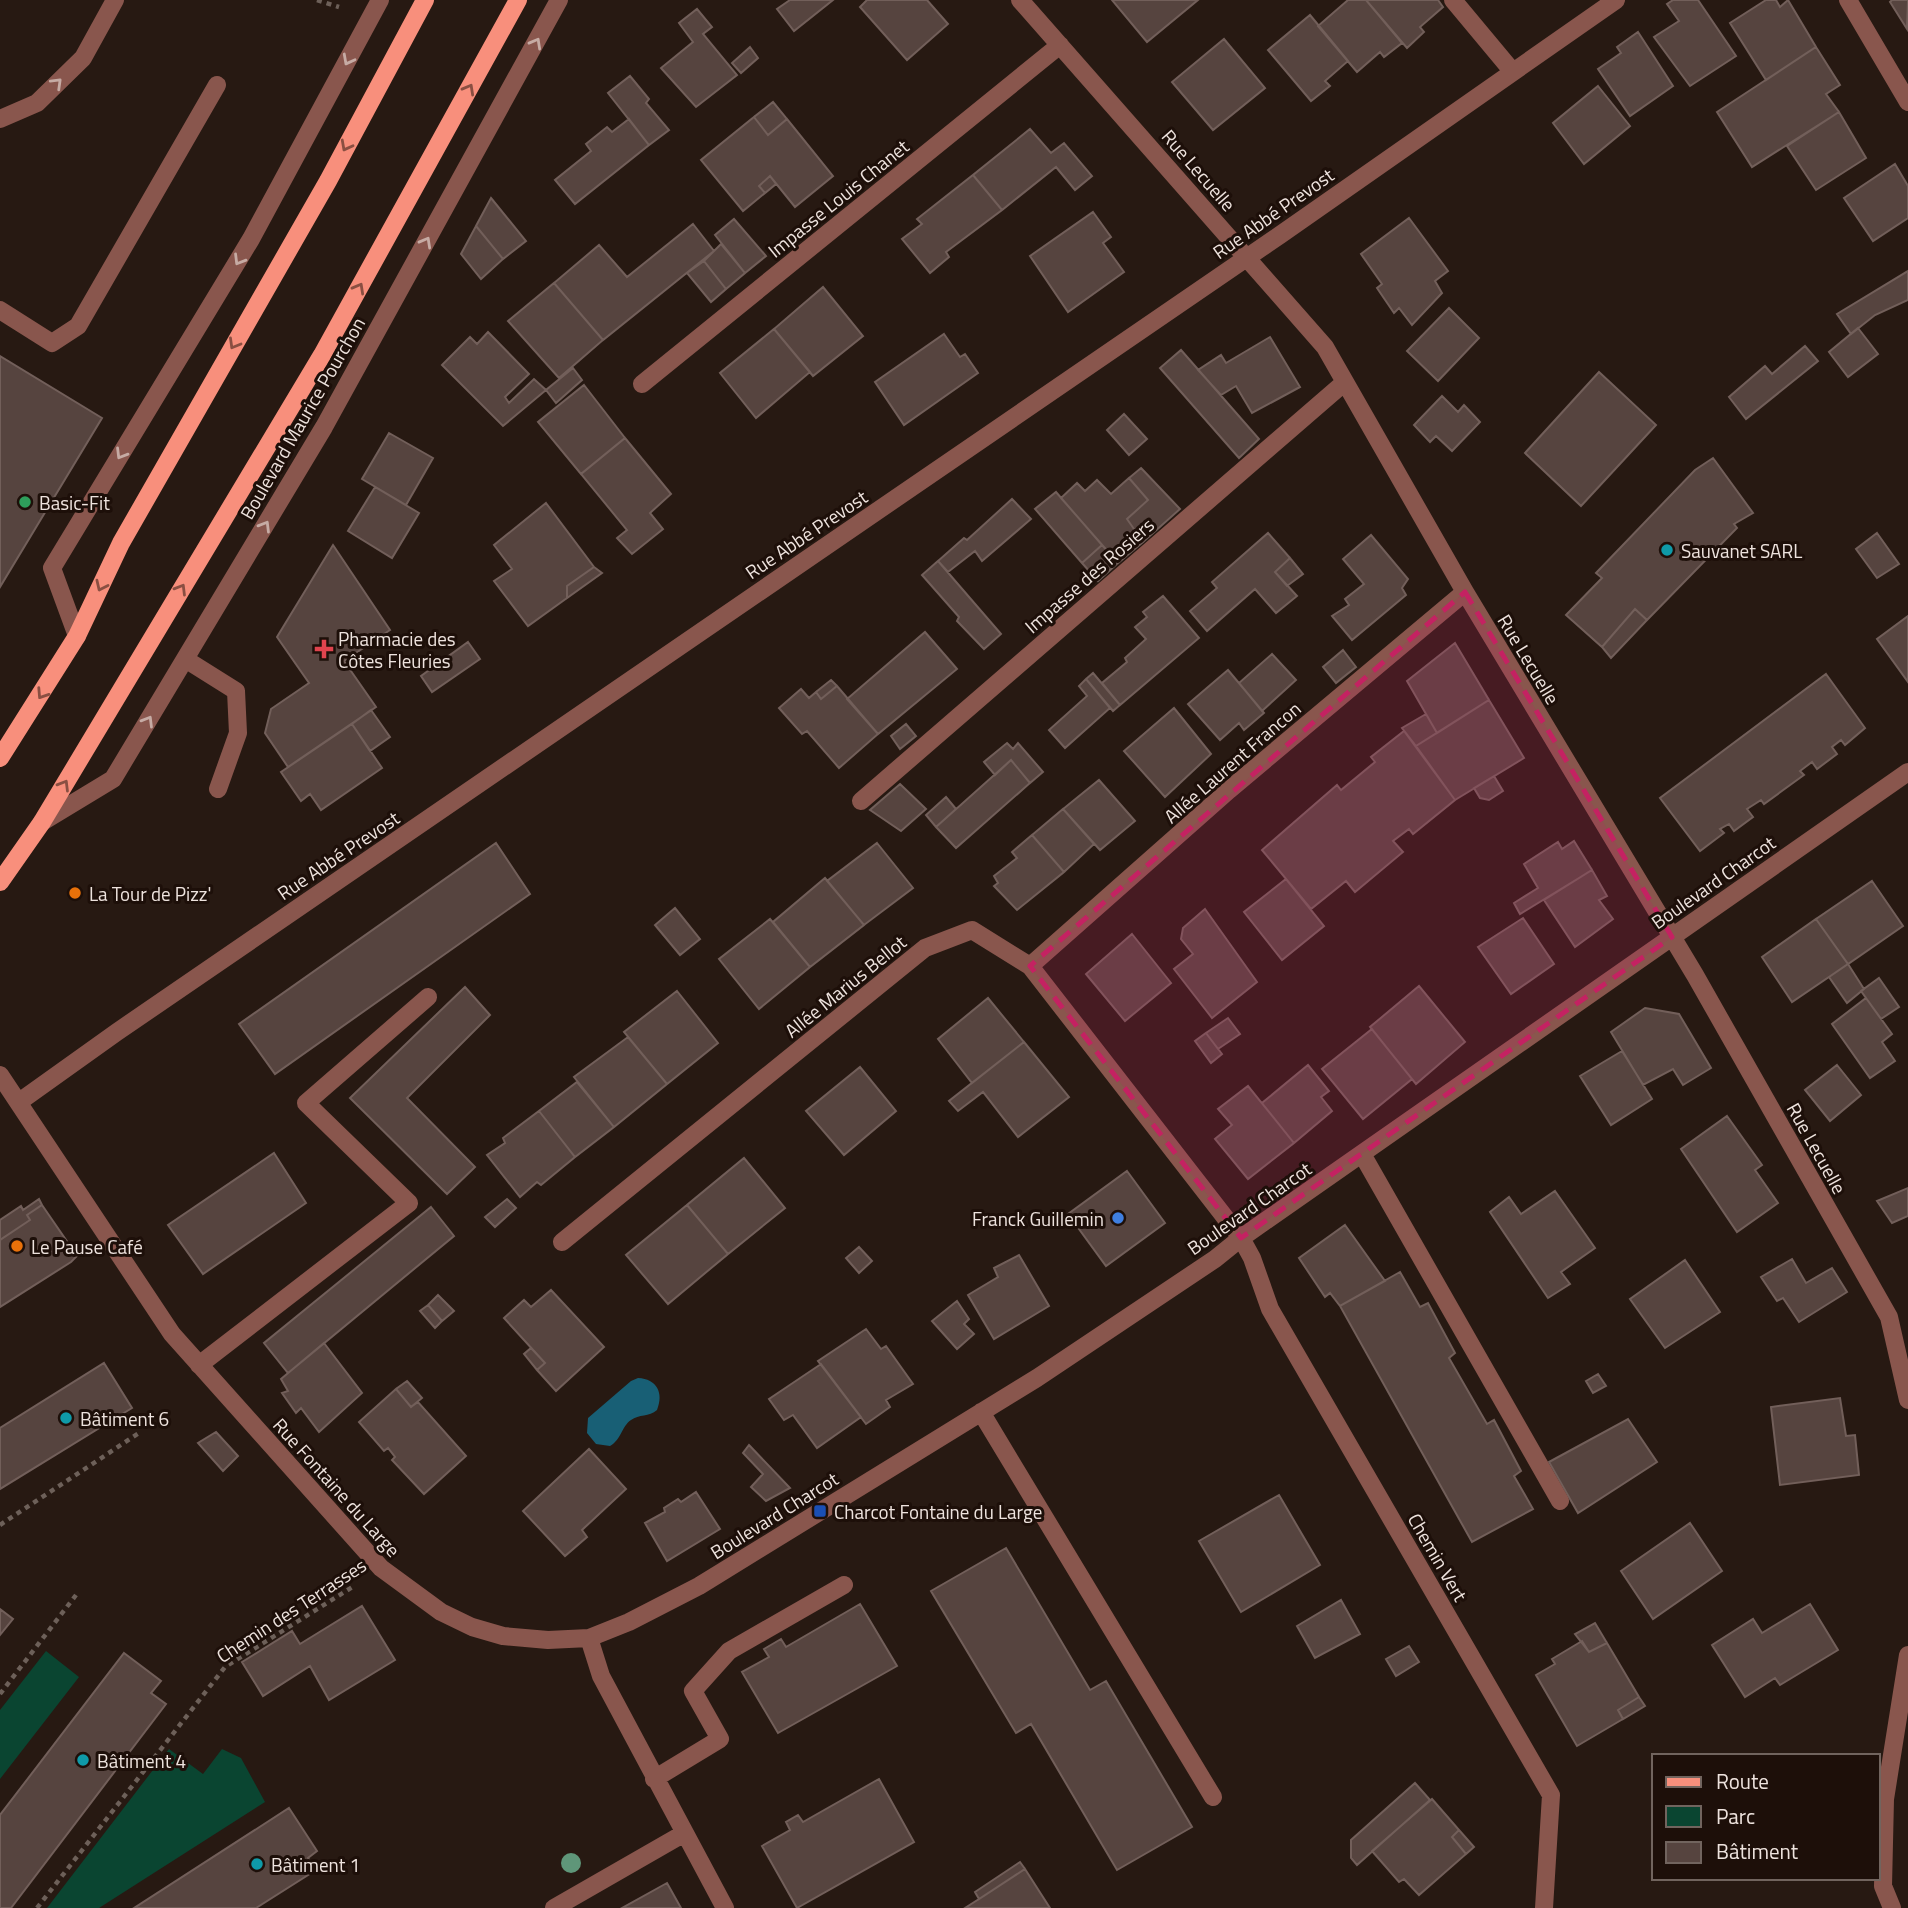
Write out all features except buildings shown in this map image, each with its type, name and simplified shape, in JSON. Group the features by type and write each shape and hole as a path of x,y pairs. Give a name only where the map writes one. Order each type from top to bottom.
{"main road":[{"path":"0,758 77,636 121,543 328,181 425,0"},
{"name":"Boulevard Maurice Pourchon","path":"0,883 42,822 322,355 518,0"}],"street":[{"path":"0,119 37,103 83,58 114,0"},
{"path":"77,636 52,568 251,239 380,0"},
{"name":"Boulevard Maurice Pourchon","path":"42,822 113,779 324,427 559,0"},
{"name":"Rue Lecuelle","path":"1020,0 1325,347 1465,592 1672,937 1889,1317 1908,1400"},
{"path":"1453,0 1513,72"},
{"name":"Rue Abbé Prevost","path":"19,1102 117,1031 1248,257 1616,0"},
{"path":"1848,0 1908,102"},
{"name":"Impasse Louis Chanet","path":"642,384 1060,45"},
{"path":"0,310 52,343 78,326 217,85"},
{"name":"Impasse des Rosiers","path":"861,801 1345,382"},
{"name":"Allée Laurent Francon","path":"1030,966 1229,790 1465,592"},
{"path":"185,659 236,691 238,733 218,789"},
{"name":"Boulevard Charcot","path":"589,1638 629,1622 699,1586 1048,1370 1215,1259 1241,1238 1908,772"},
{"name":"Allée Marius Bellot","path":"562,1242 925,948 972,930 1030,966 1241,1238"},
{"path":"199,1365 409,1203 306,1103 428,997"},
{"name":"Rue Fontaine du Large","path":"0,1075 172,1334 381,1568 441,1612 472,1627 503,1636 548,1640 589,1638"},
{"path":"1362,1154 1560,1501"},
{"name":"Chemin Vert","path":"1241,1238 1252,1258 1270,1309 1551,1795 1544,1908"},
{"path":"981,1412 1213,1797"},
{"path":"654,1779 720,1739 693,1691 729,1651 844,1586"},
{"path":"589,1638 601,1676 724,1908"},
{"path":"1892,1908 1883,1886 1885,1800 1908,1655"},
{"path":"554,1908 683,1834"}],"path":[{"path":"0,1525 139,1433"},
{"name":"Chemin des Terrasses","path":"37,1908 225,1667 381,1568"},
{"path":"0,1695 76,1595"}],"highlighted area":[{"path":"1465,592 1672,937 1241,1238 1030,966"}],"green space":[{"path":"46,1651 79,1677 0,1779 0,1710"},
{"path":"169,1749 203,1774 222,1749 241,1758 265,1802 99,1908 47,1908"}],"water":[{"path":"638,1378 650,1381 657,1388 660,1398 657,1410 631,1420 610,1446 596,1444 587,1433 588,1418"}],"place":[{"name":"Basic-Fit","path":"25,502"},
{"name":"Sauvanet SARL","path":"1667,550"},
{"name":"Pharmacie des Côtes Fleuries","path":"324,649"},
{"name":"La Tour de Pizz'","path":"75,893"},
{"name":"Franck Guillemin","path":"1118,1218"},
{"name":"Le Pause Café","path":"17,1246"},
{"name":"Bâtiment 6","path":"66,1418"},
{"name":"Charcot Fontaine du Large","path":"820,1511"},
{"name":"Bâtiment 4","path":"83,1760"},
{"name":"Bâtiment 1","path":"257,1864"}]}
